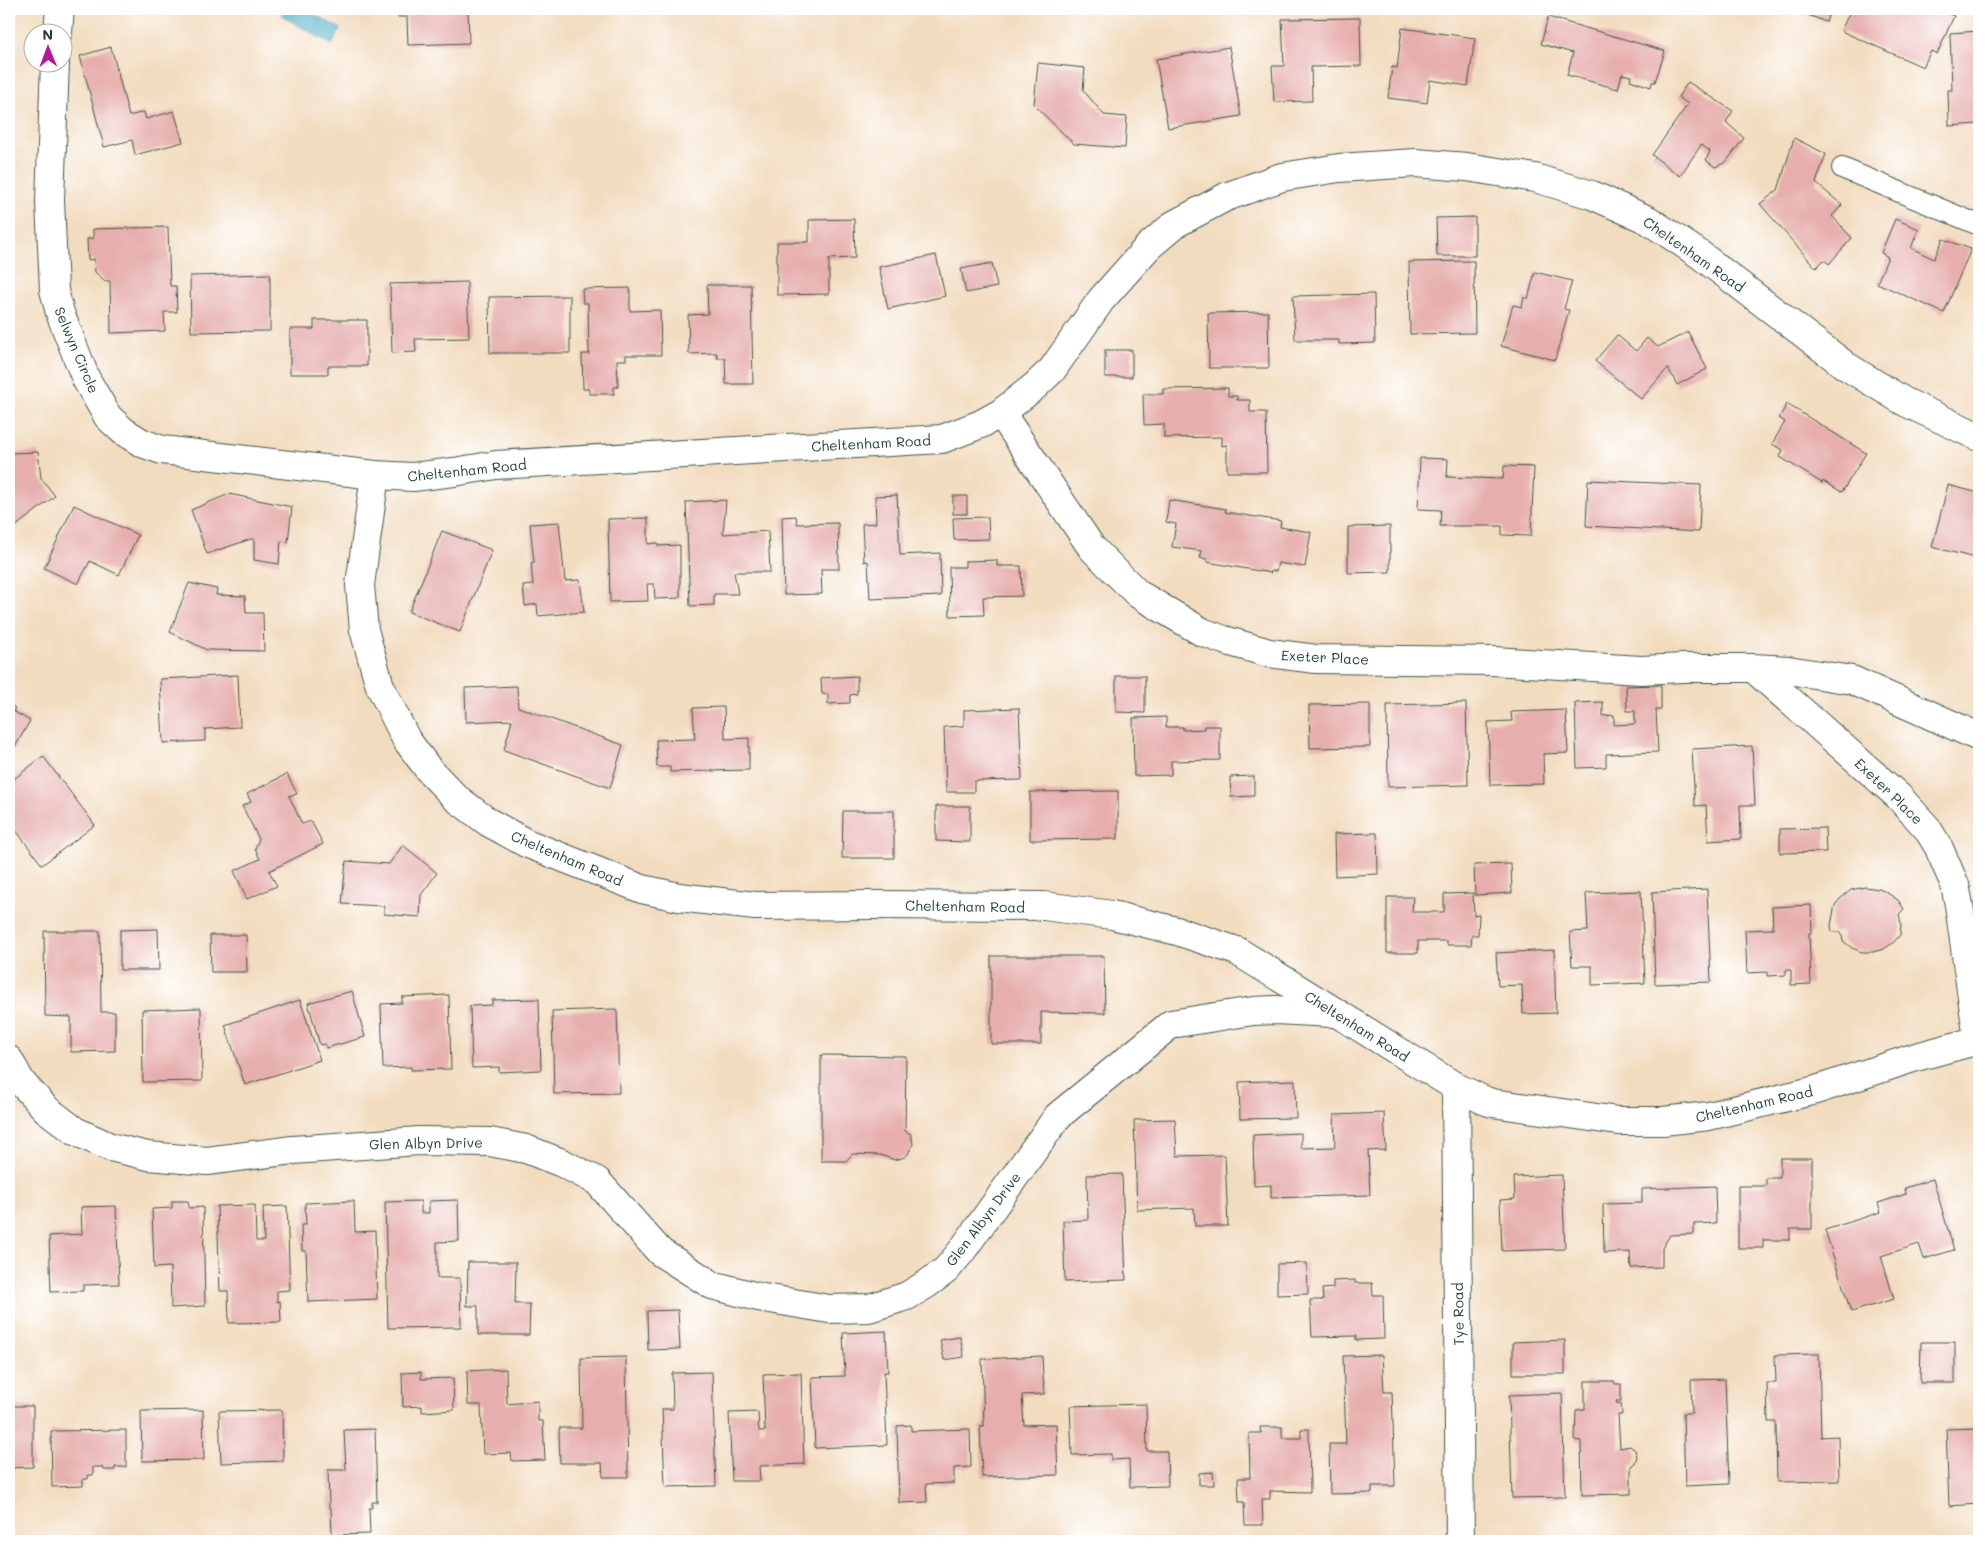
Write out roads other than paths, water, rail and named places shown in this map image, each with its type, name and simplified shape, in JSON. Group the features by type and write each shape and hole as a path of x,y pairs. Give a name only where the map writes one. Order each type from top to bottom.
{"street":[{"path":"59,22 60,9"},
{"name":"Selwyn Circle","path":"55,72 50,201 54,290 60,313 86,379 108,417 123,432 142,443 162,450 375,476"},
{"name":"Cheltenham Road","path":"1979,437 1905,402 1846,366 1699,254 1648,220 1592,195 1535,178 1467,167 1415,164 1340,168 1282,178 1226,196 1175,224 1148,248 1101,300 1052,370 1001,413 981,424 942,439 496,465 413,477 375,476 360,585 364,630 380,686 406,739 429,770 456,798 488,822 526,843 633,885 679,897 755,906 1044,906 1112,915 1178,931 1237,951 1456,1088 1486,1102 1618,1121 1663,1121 1709,1116 1816,1090 1916,1057 1979,1040"},
{"name":"Exeter Place","path":"1001,413 1092,548 1138,594 1202,632 1224,640 1269,653 1316,659 1494,661 1641,670 1684,668 1788,670 1852,680 1979,737"},
{"name":"Exeter Place","path":"1753,668 1898,796 1927,828 1938,846 1955,885 1960,905 1979,1040"},
{"name":"Glen Albyn Drive","path":"9,1060 21,1082 46,1109 75,1131 110,1147 148,1156 207,1160 293,1150 420,1140 490,1142 526,1149 562,1162 597,1181 660,1252 712,1285 758,1297 829,1309 869,1308 907,1296 946,1270 961,1252 1058,1116 1171,1024 1253,1010 1337,1013"},
{"name":"Tye Road","path":"1456,1088 1460,1541"}],"lane":[{"path":"1842,168 1979,225"}],"water":[{"path":"286,9 305,9 341,29 332,45 281,15"}]}
